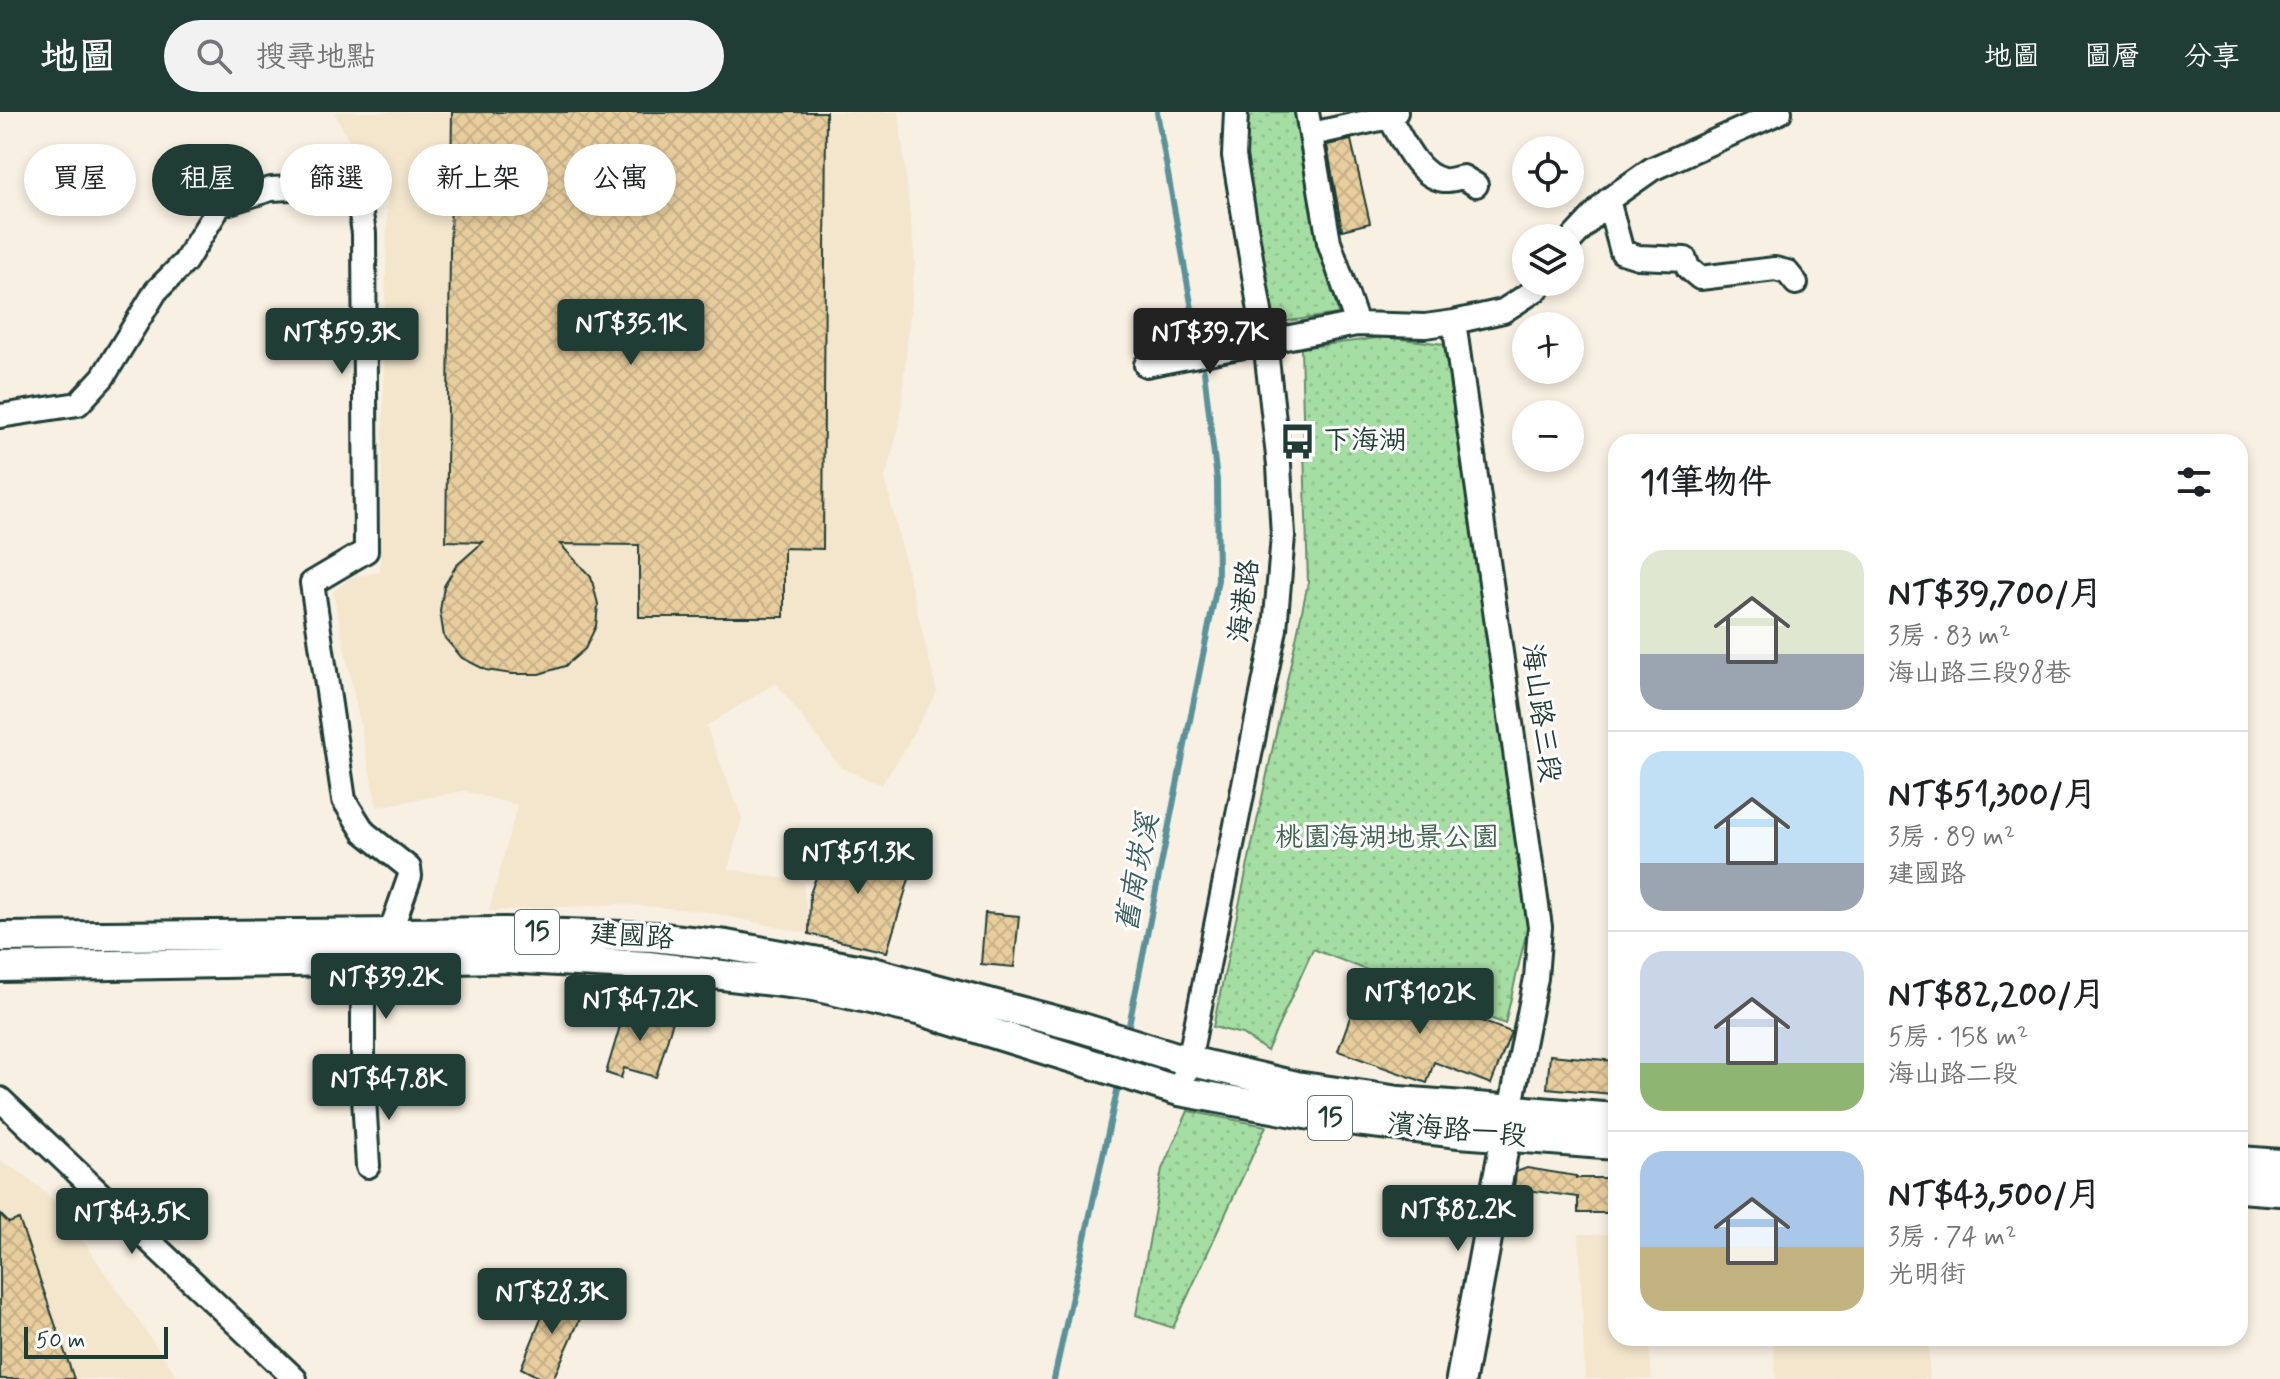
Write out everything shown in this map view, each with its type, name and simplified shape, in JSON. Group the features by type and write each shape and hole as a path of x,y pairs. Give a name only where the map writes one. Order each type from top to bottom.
{"main road":[{"name":"建國路","path":"0,937 575,933 653,937 726,945 868,971 1178,1057"},
{"name":"建國路","path":"0,967 504,958 648,966 814,986 927,1012 1168,1087"},
{"name":"濱海路一段","path":"1178,1057 1296,1086 1399,1101 1608,1143"},
{"name":"濱海路一段","path":"1168,1087 1322,1117 1459,1133 1508,1123 1608,1118"},
{"path":"1461,1379 1508,1123"},
{"path":"2248,1162 2280,1164"},
{"path":"2248,1189 2280,1191"}],"street":[{"name":"海港路","path":"1168,1087 1178,1057 1275,629 1283,536 1279,465 1265,341 1234,156 1236,112"},
{"path":"1584,226 1608,200 1652,169 1780,112"},
{"path":"1357,324 1329,242 1309,123 1392,114 1416,161 1429,174 1445,181 1463,177 1476,185"},
{"path":"0,416 78,404 103,377 156,291 185,262 220,205 271,189 350,185 357,190 364,233 366,551 312,583 344,800 364,832 409,868 410,876 390,933"},
{"path":"1608,200 1622,252 1638,257 1685,259 1688,268 1700,278 1775,269 1787,272 1796,283"},
{"path":"1146,365 1357,324 1425,326 1454,322 1503,311 1526,296"},
{"name":"海山路三段","path":"1454,322 1540,927 1536,978 1508,1123"},
{"path":"363,961 363,1080 368,1166"},
{"path":"0,1099 295,1379"}],"shaded area":[{"path":"334,112 899,112 915,262 899,428 885,479 937,692 881,785 841,768 776,683 706,726 742,819 728,869 803,882 809,934 703,911 619,904 489,911 517,805 464,791 377,807 333,592 351,577 380,572 387,216 392,216 392,144 351,144"},
{"path":"0,1161 26,1176 56,1202 179,1379 0,1379"},
{"path":"1579,1234 1608,1234 1608,1346 1650,1346 1652,1379 1585,1379"},
{"path":"1774,1346 1929,1346 1929,1379 1776,1379"}],"green space":[{"path":"1248,112 1296,112 1338,314 1274,323 1242,143"},
{"name":"桃園海湖地景公園","path":"1385,337 1444,344 1529,921 1505,1024 1313,949 1267,1051 1242,1034 1213,1027 1308,583 1301,348"},
{"path":"1188,1111 1266,1126 1173,1328 1136,1315 1162,1169"}],"building":[{"path":"452,112 826,112 823,549 784,548 784,617 639,617 639,545 560,544 591,577 598,604 596,626 585,649 565,666 539,674 486,670 462,658 444,637 440,611 444,586 456,566 483,542 446,541 451,216 548,216 548,144 452,144"},
{"path":"1351,140 1370,223 1342,230 1327,145"},
{"path":"829,841 915,859 887,952 809,934 810,894"},
{"path":"985,913 1019,916 1014,967 981,964"},
{"path":"1364,978 1511,1032 1491,1084 1434,1062 1427,1083 1338,1051"},
{"path":"626,1006 673,1021 656,1077 624,1068 621,1078 606,1073"},
{"path":"1550,1055 1608,1060 1608,1094 1547,1088"},
{"path":"1527,1168 1576,1178 1608,1178 1608,1213 1578,1213 1578,1197 1514,1188 1516,1172"},
{"path":"0,1214 9,1223 19,1219 74,1379 0,1379"},
{"path":"554,1287 576,1296 569,1314 580,1319 553,1379 542,1379 521,1368"}],"waterway":[{"name":"舊南崁溪","path":"1157,112 1197,337"},
{"name":"舊南崁溪","path":"1127,1035 1218,580 1217,480 1204,371"},
{"name":"舊南崁溪","path":"1054,1379 1119,1082"}],"place":[{"name":"下海湖","path":"1297,441"}]}
